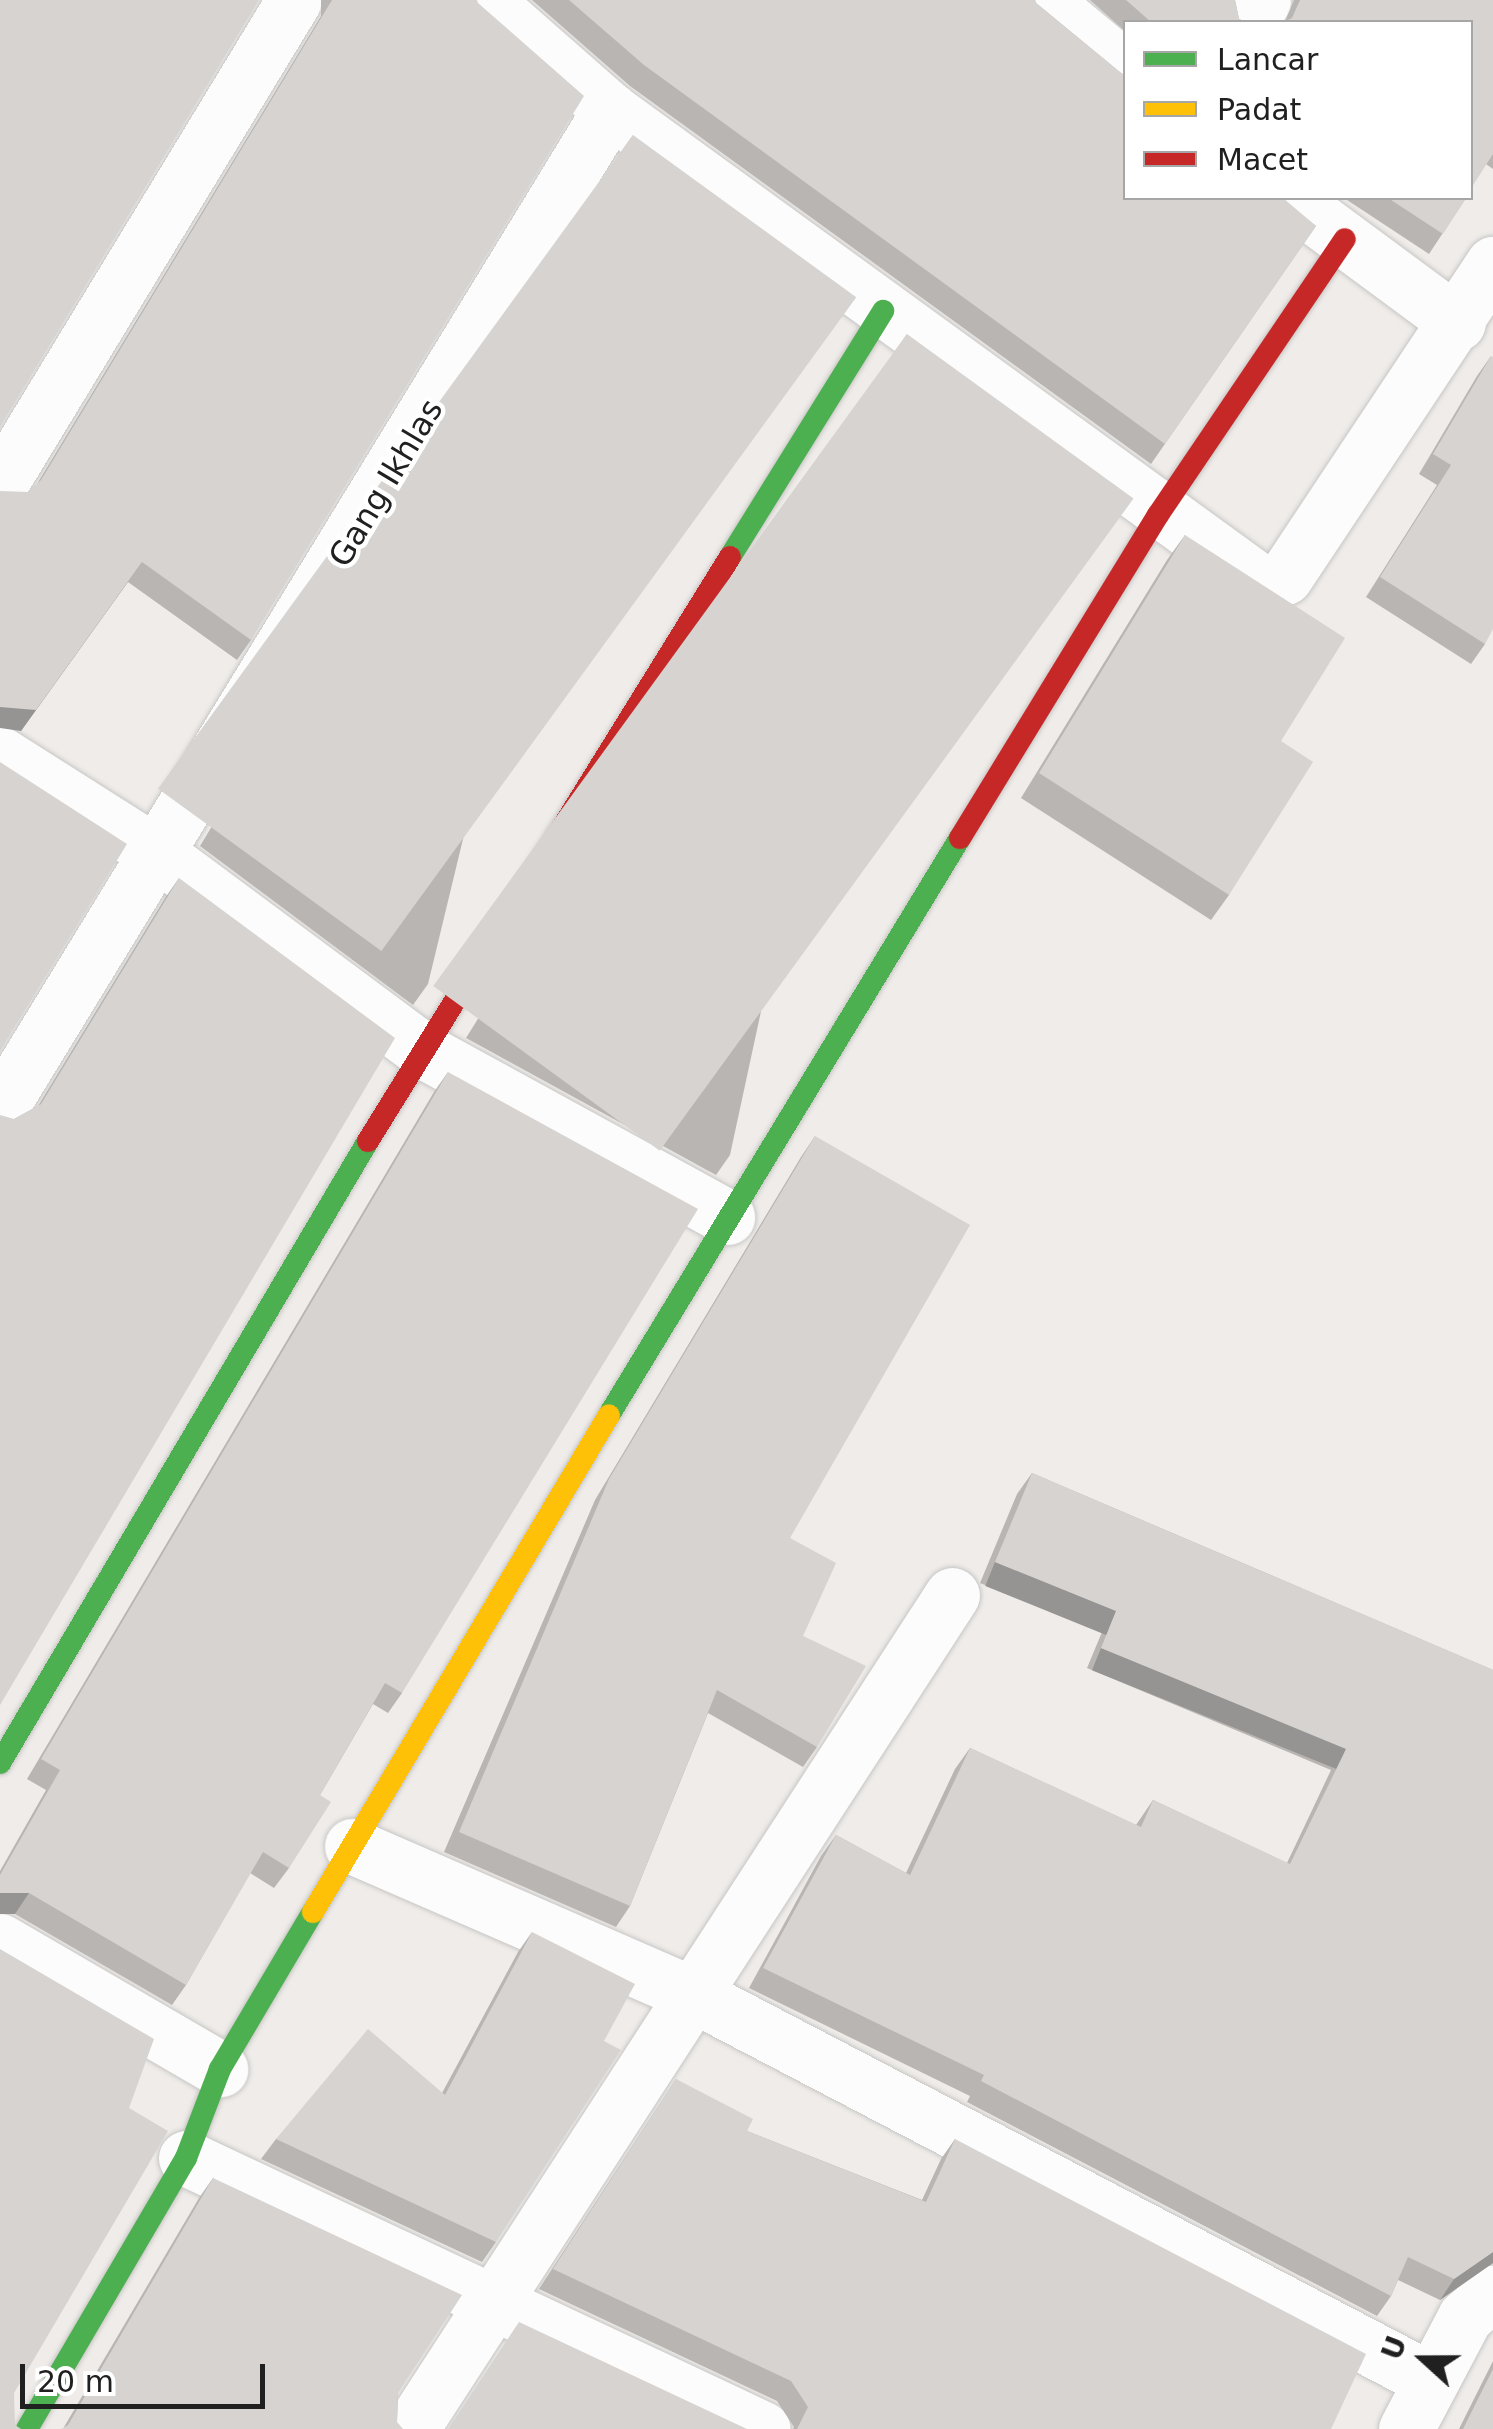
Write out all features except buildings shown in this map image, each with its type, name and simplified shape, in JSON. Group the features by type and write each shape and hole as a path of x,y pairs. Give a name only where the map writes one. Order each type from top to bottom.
{"street":[{"path":"0,484 294,0"},
{"path":"485,0 610,110 1158,515 1264,585 1285,577 1458,323 1493,264"},
{"path":"1043,0 1123,67"},
{"name":"Gang Ikhlas","path":"0,1108 161,856 610,110"},
{"path":"1292,200 1458,323"},
{"path":"27,2429 186,2158 220,2069 727,1217 1158,515 1345,239"},
{"path":"0,1763 422,1050 883,310"},
{"path":"0,754 161,856 422,1050 727,1217"},
{"path":"410,2429 492,2296 952,1595"},
{"path":"352,1846 690,1993 1431,2380"},
{"path":"0,1941 220,2069"},
{"path":"186,2158 492,2296 763,2429"},
{"path":"1406,2429 1465,2316 1493,2293"}],"traffic: fast":[{"path":"730,557 883,311"},
{"path":"609,1415 960,838"},
{"path":"0,1763 368,1141"},
{"path":"27,2429 186,2158 220,2069 313,1912"}],"traffic: slow":[{"path":"313,1912 609,1415"}],"traffic: jam":[{"path":"960,838 1158,515 1345,239"},
{"path":"368,1141 730,557"}]}
